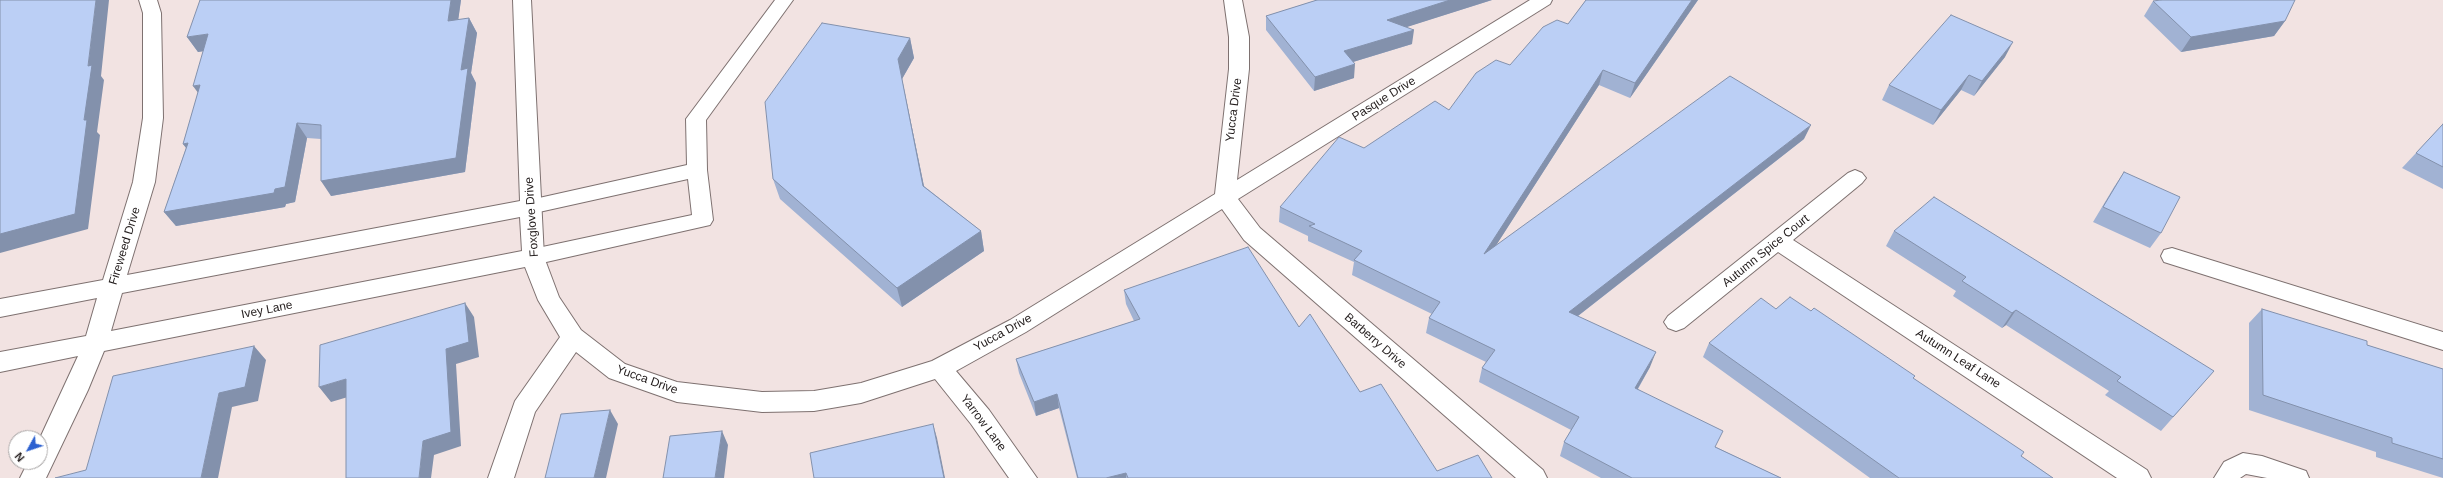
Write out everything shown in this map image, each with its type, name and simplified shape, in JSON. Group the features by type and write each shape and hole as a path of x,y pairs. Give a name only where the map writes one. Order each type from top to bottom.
{"street":[{"name":"Fireweed Drive","path":"33,478 76,390 95,344 144,182 153,118 152,13 148,0"},
{"name":"Foxglove Drive","path":"522,0 530,207 534,257 549,300 573,337"},
{"name":"Yucca Drive","path":"573,337 617,371 677,392 762,402 814,401 861,393 940,368 1018,326 1225,197 1239,69 1239,37 1234,0"},
{"name":"Pasque Drive","path":"1225,197 1543,0"},
{"name":"Autumn Spice Court","path":"1676,322 1855,178"},
{"name":"Barberry Drive","path":"1225,197 1252,234 1534,478"},
{"path":"0,308 530,207"},
{"name":"Autumn Leaf Lane","path":"1778,241 2138,478"},
{"name":"Ivey Lane","path":"0,362 534,257"},
{"path":"501,478 524,408 573,337"},
{"name":"Yarrow Lane","path":"940,368 980,417 1024,478"}],"lane":[{"path":"534,257 703,220 697,170 696,120 784,0"},
{"path":"530,207 697,170"},
{"path":"2172,256 2443,341"},
{"path":"2226,478 2233,469 2243,463 2262,466 2297,478"}],"building":[{"path":"0,0 96,0 88,66 92,65 84,120 87,120 75,214 0,234"},
{"path":"200,0 451,0 448,21 469,18 461,70 468,68 456,158 321,181 321,125 297,123 285,187 275,189 274,193 164,212 188,143 183,144 200,85 193,86 208,34 187,37"},
{"path":"1317,0 1450,0 1387,20 1414,30 1344,51 1355,64 1315,77 1266,16"},
{"path":"1586,0 1692,0 1635,83 1603,70 1484,254 1730,76 1811,125 1569,312 1656,352 1635,388 1723,431 1715,447 1781,478 1632,478 1564,442 1579,417 1482,368 1495,350 1429,318 1440,302 1354,260 1362,251 1309,226 1315,224 1280,207 1339,137 1364,148 1435,101 1449,110 1476,73 1496,60 1510,65 1543,27 1557,20 1568,24"},
{"path":"2295,0 2285,21 2191,37 2153,1"},
{"path":"1951,15 2013,42 1982,81 1969,75 1941,110 1889,85"},
{"path":"822,23 910,38 898,59 923,186 981,231 897,288 773,179 765,102"},
{"path":"2443,124 2443,167 2416,153"},
{"path":"2124,172 2180,197 2161,233 2103,207"},
{"path":"1934,197 2214,371 2173,417 2117,381 2121,377 2016,310 2012,313 1962,281 1966,277 1894,231"},
{"path":"1248,247 1299,327 1310,314 1360,392 1381,384 1437,471 1478,455 1492,478 1128,478 1126,473 1106,478 1078,478 1057,394 1034,402 1016,359 1140,319 1124,290"},
{"path":"1790,297 1811,311 1814,308 1915,376 1913,378 2024,452 2021,456 2053,478 1899,478 1709,343 1761,298 1776,309"},
{"path":"465,303 469,342 446,349 451,432 423,441 419,478 346,478 346,379 319,387 320,345"},
{"path":"2262,309 2367,341 2367,345 2443,369 2443,459 2392,443 2392,438 2263,395"},
{"path":"254,346 245,387 219,393 201,478 55,478 86,470 113,376"},
{"path":"610,410 594,478 545,478 561,414"},
{"path":"933,424 944,478 814,478 810,453"},
{"path":"722,431 715,478 663,478 670,436"}]}
